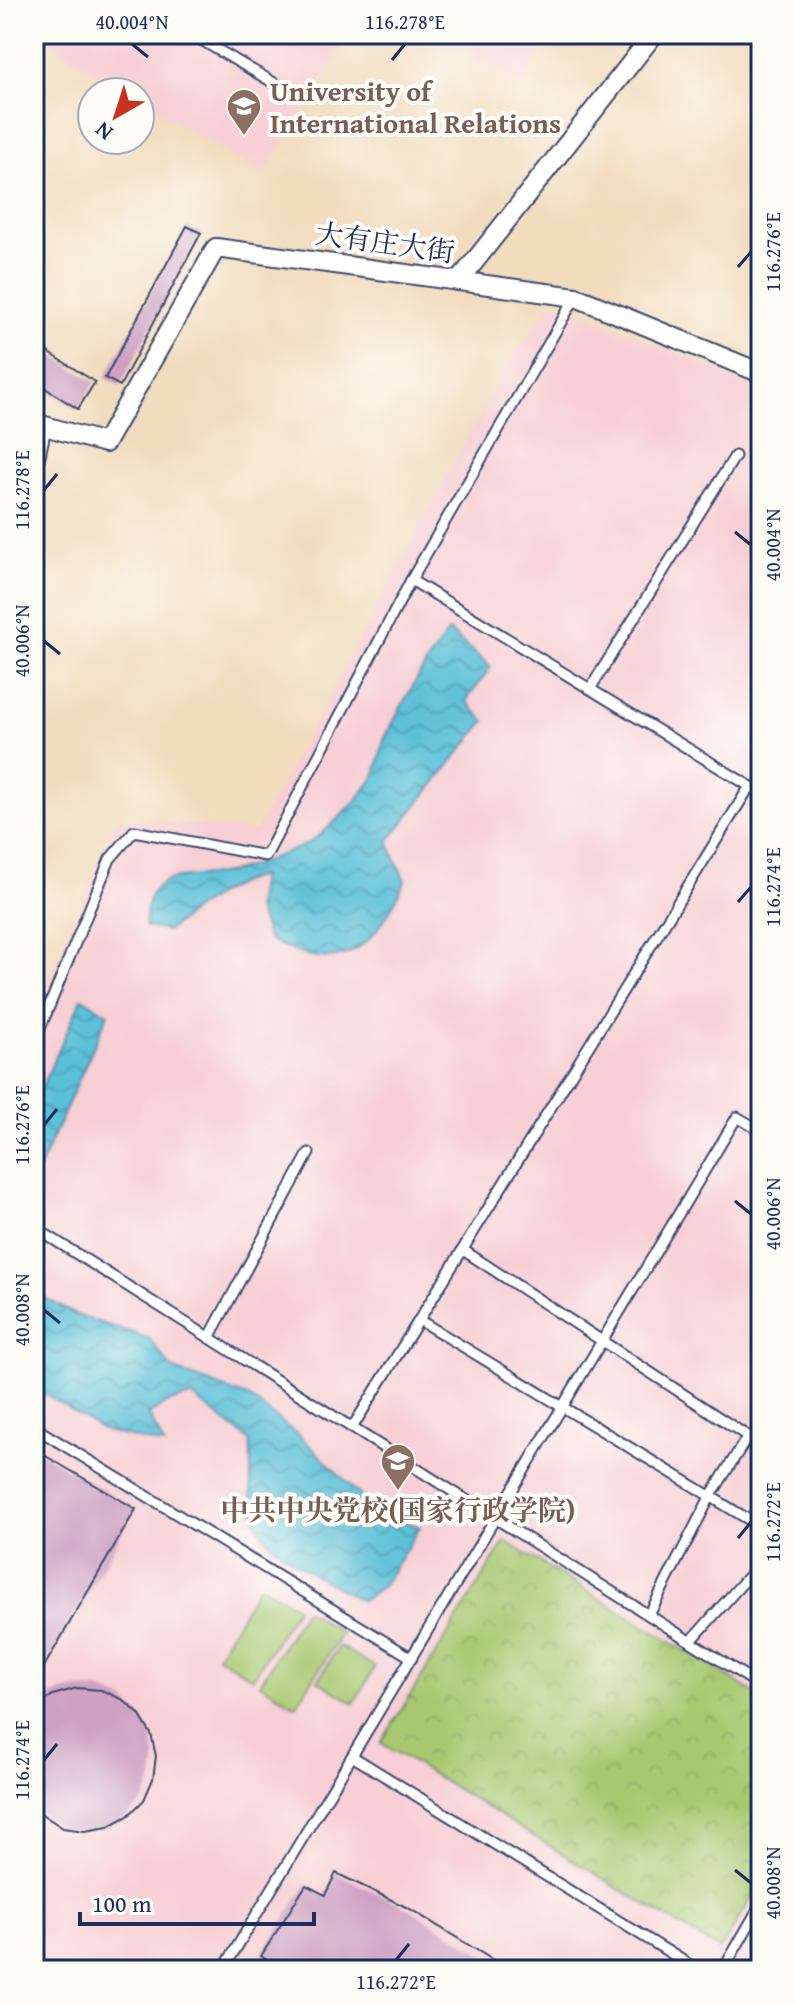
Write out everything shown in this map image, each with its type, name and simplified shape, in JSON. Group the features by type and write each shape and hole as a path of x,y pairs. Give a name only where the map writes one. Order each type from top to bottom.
{"street":[{"path":"459,281 654,34"},
{"name":"大有庄大街","path":"38,424 105,443 216,248 576,297 759,369"},
{"path":"34,462 38,424"}],"lane":[{"path":"191,34 286,90"},
{"path":"34,1043 110,859 134,831 266,856 411,580 576,297"},
{"path":"590,689 735,456"},
{"path":"411,580 761,793"},
{"path":"352,1428 750,786"},
{"path":"34,1028 46,1014"},
{"path":"223,1970 737,1117 761,1131"},
{"path":"209,1338 309,1153"},
{"path":"34,1227 761,1686"},
{"path":"463,1250 761,1445"},
{"path":"419,1320 761,1527"},
{"path":"34,1427 412,1658"},
{"path":"649,1615 710,1497 748,1436"},
{"path":"691,1641 761,1562"},
{"path":"352,1756 698,1970"},
{"path":"723,1970 761,1904"}],"shaded area":[{"name":"University of International Relations","path":"34,34 350,34 263,175 156,110 156,76 101,76"},
{"name":"University of International Relations","path":"440,34 550,34 522,85"},
{"name":"中共中央党校(国家行政学院)","path":"552,302 761,387 761,1970 34,1970 34,1015 118,818 256,831 505,368"}],"green space":[{"path":"505,1541 761,1697 761,1882 720,1950 381,1743"},
{"path":"259,1585 297,1607 253,1678 217,1656"},
{"path":"305,1610 342,1633 296,1706 260,1684"},
{"path":"339,1646 375,1667 354,1703 318,1681"}],"water":[{"path":"449,631 491,667 466,701 485,721 388,841 405,881 393,906 367,941 352,952 335,957 316,957 268,939 256,907 261,876 223,891 167,931 146,927 147,907 160,885 183,877 226,873 257,864 312,841 335,821 372,780 387,734 423,668"},
{"path":"82,998 108,1014 34,1180 34,1104"},
{"path":"34,1292 76,1315 149,1338 172,1369 250,1398 300,1436 377,1512 420,1527 384,1584 362,1601 298,1564 268,1540 258,1526 253,1511 250,1441 192,1396 166,1403 149,1415 164,1445 104,1431 34,1387"}],"building":[{"path":"187,226 201,233 120,386 105,378"},
{"path":"34,343 95,382 78,409 34,381"},
{"path":"39,1452 136,1509 34,1684 34,1460"},
{"path":"77,1688 101,1690 122,1699 139,1714 151,1734 156,1756 153,1779 144,1800 128,1816 108,1827 85,1831 63,1828 34,1809 34,1708 53,1695"},
{"path":"336,1873 410,1909 509,1970 282,1970 261,1956 306,1885 325,1895"}],"place":[{"name":"University of International Relations","path":"244,137"},
{"name":"中共中央党校(国家行政学院)","path":"398,1492"}]}
